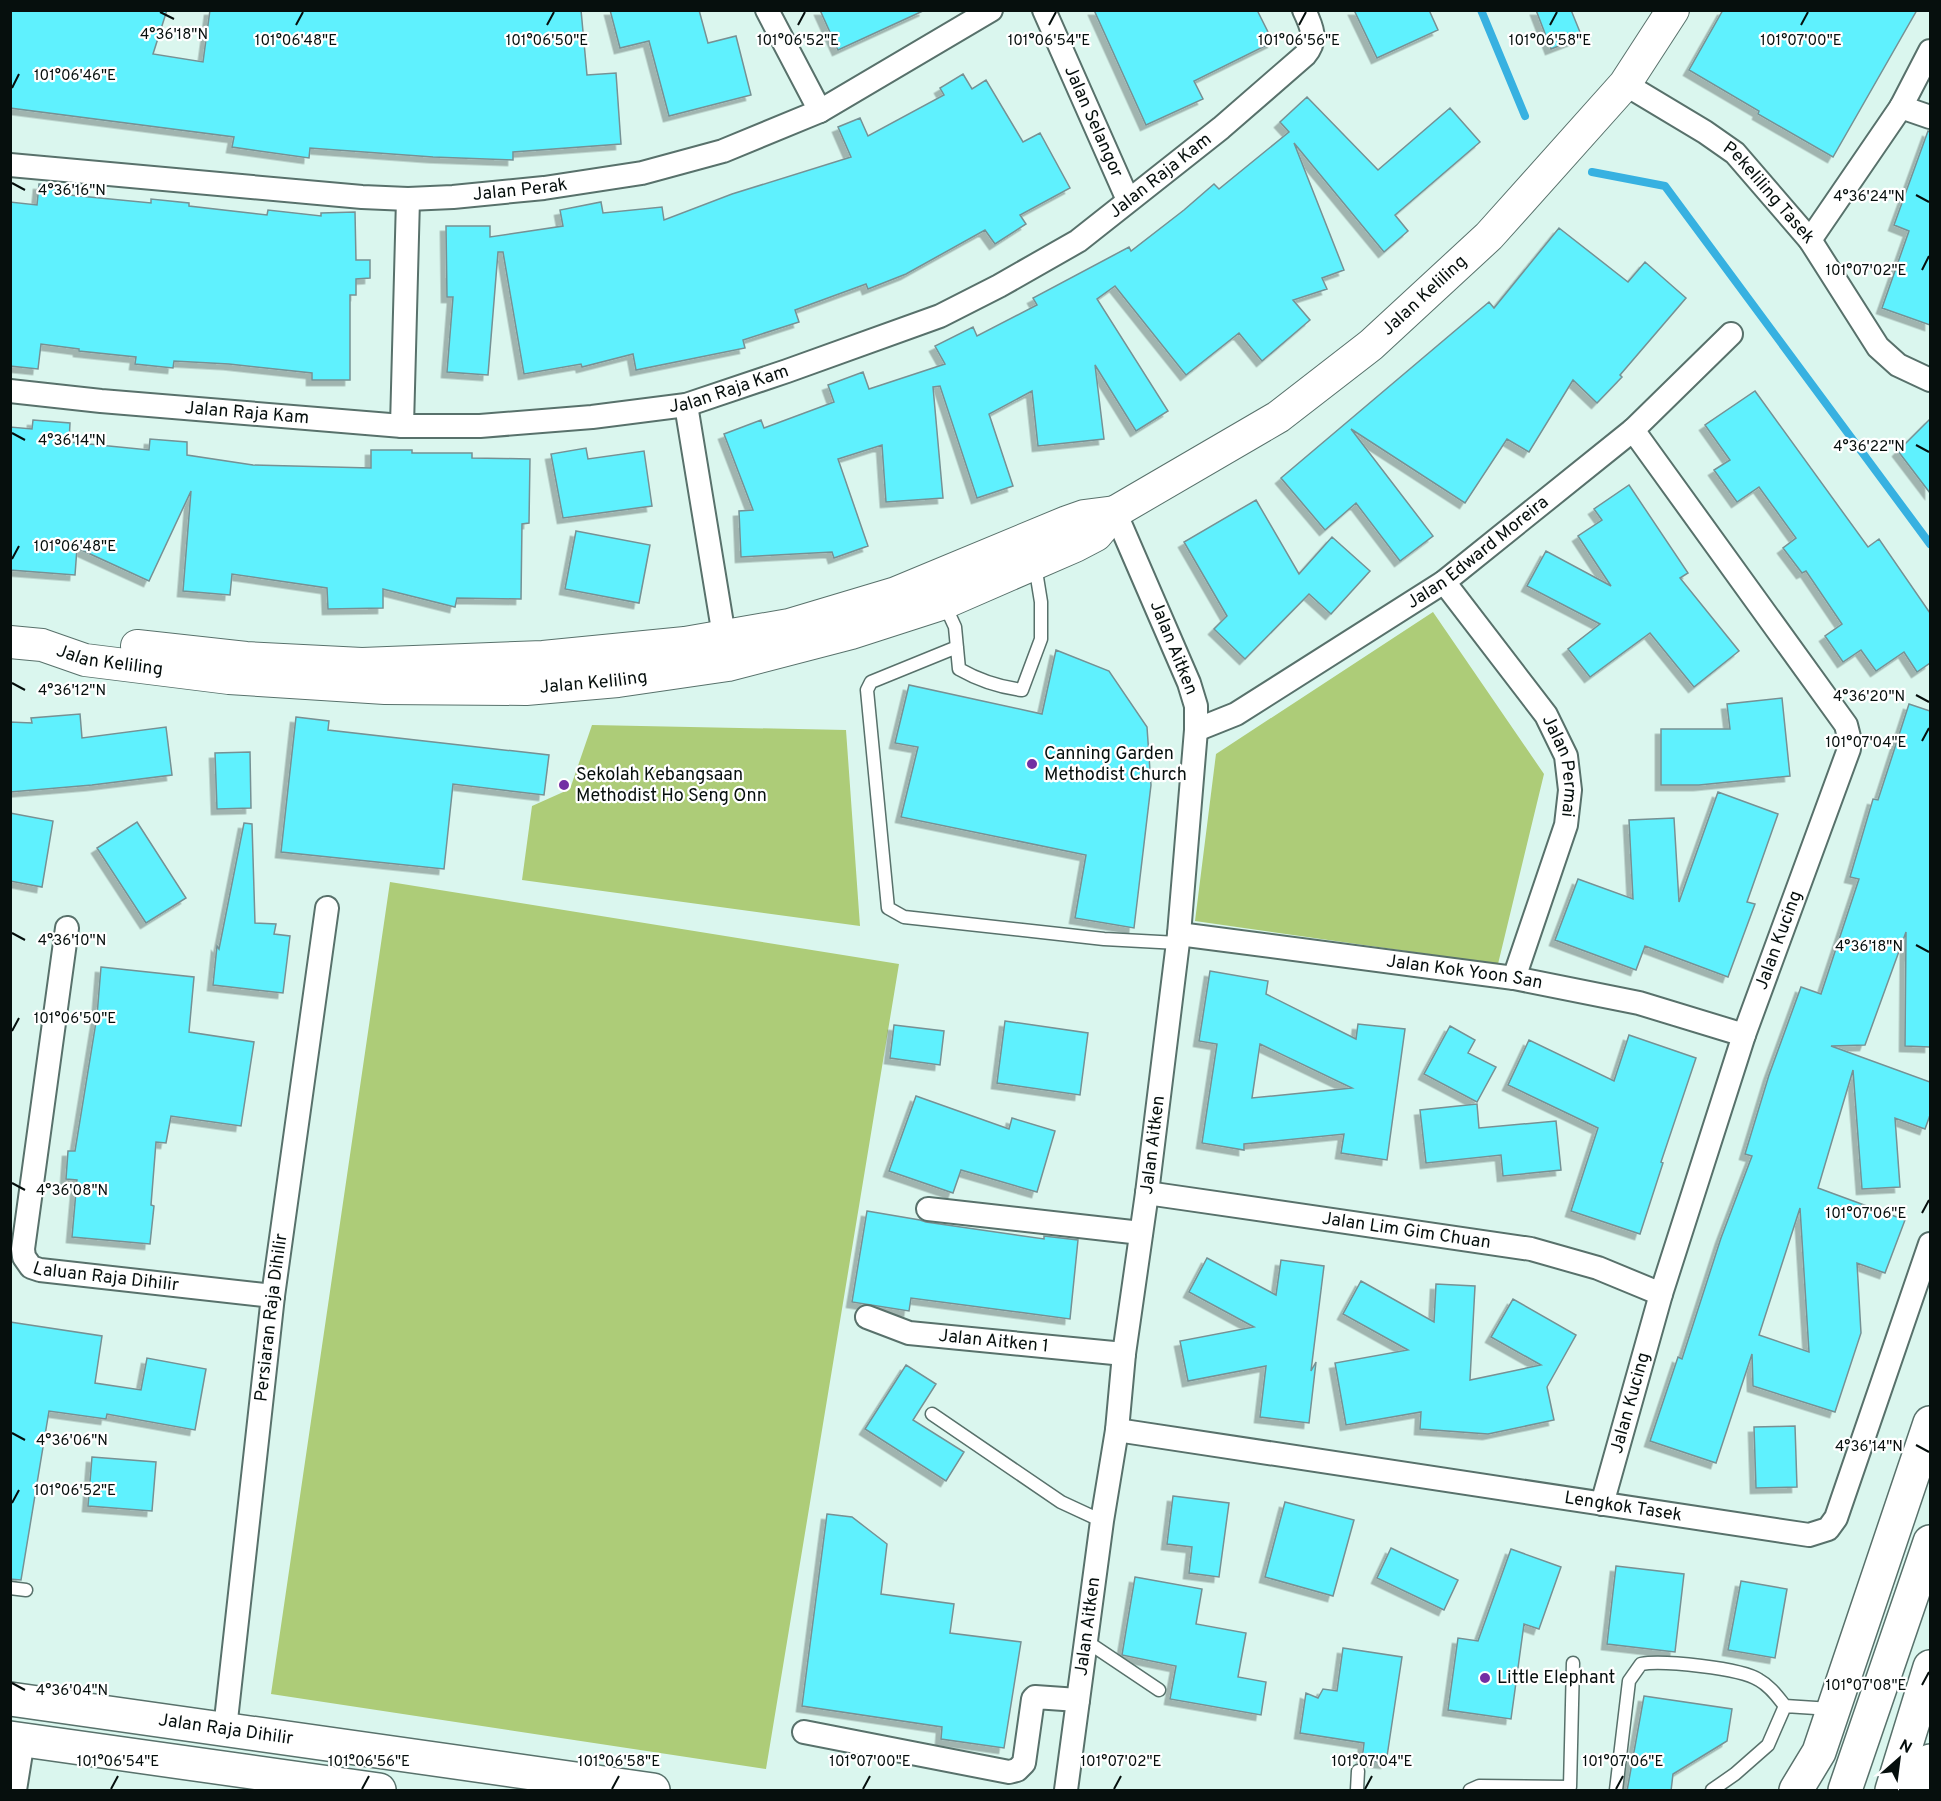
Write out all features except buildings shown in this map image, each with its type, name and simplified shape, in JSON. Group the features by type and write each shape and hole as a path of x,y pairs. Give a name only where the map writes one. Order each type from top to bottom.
{"main road":[{"name":"Jalan Keliling","path":"42,645 85,660 229,678 385,688 526,689 618,681 728,665 851,633 944,603 1035,565 1096,535 1115,512 1278,417 1371,345 1489,236 1625,84 1673,10"},
{"name":"Jalan Keliling","path":"10,642 42,645 88,639 246,658 373,663 543,657 632,649 789,625 896,593 1084,516 1115,512"},
{"path":"1807,1791 1930,1423"},
{"path":"1826,1732 1826,1773 1845,1791 1930,1542"},
{"path":"1892,1791 1930,1667"},
{"name":"Jalan Raja Dihilir","path":"10,1699 653,1791"},
{"path":"1796,1791 1826,1732"},
{"path":"17,1739 379,1791"},
{"path":"1919,1791 1930,1761"},
{"path":"1924,1791 1930,1768"}],"street":[{"path":"767,10 820,111"},
{"name":"Jalan Perak","path":"10,165 362,197 408,199 544,188 642,173 723,151 820,111 991,10"},
{"name":"Jalan Selangor","path":"1044,10 1128,200"},
{"name":"Jalan Raja Kam","path":"10,391 101,401 402,426 480,426 592,417 686,405 940,316 1078,242 1221,128 1305,55 1310,49 1313,33 1304,10"},
{"path":"1810,240 1901,107 1930,51"},
{"name":"Pekeliling Tasek","path":"1625,84 1705,132 1735,153 1810,240 1878,347 1898,365 1930,380"},
{"path":"1901,107 1930,117"},
{"path":"402,426 408,199"},
{"name":"Jalan Edward Moreira","path":"1197,730 1236,714 1444,582 1633,430 1731,334"},
{"path":"686,405 724,636"},
{"name":"Jalan Kucing","path":"1602,1504 1661,1294 1744,1035 1849,749 1846,725 1633,430"},
{"name":"Jalan Aitken","path":"1066,1791 1102,1521 1117,1430 1124,1354 1142,1233 1179,939 1197,730 1196,706 1189,683 1115,512"},
{"name":"Jalan Permai","path":"1444,582 1546,715 1566,756 1570,790 1566,825 1514,978"},
{"name":"Persiaran Raja Dihilir","path":"225,1729 273,1296 327,908"},
{"name":"Laluan Raja Dihilir","path":"67,928 21,1266 273,1296"},
{"name":"Jalan Kok Yoon San","path":"1179,939 1514,978 1639,1003 1744,1035"},
{"name":"Jalan Lim Gim Chuan","path":"1147,1193 1531,1249 1598,1268 1661,1294"},
{"path":"928,1209 1142,1233"},
{"name":"Lengkok Tasek","path":"1117,1430 1809,1535 1828,1528 1836,1518 1930,1244"},
{"name":"Jalan Aitken 1","path":"867,1317 909,1333 1124,1354"},
{"path":"804,1732 1009,1772 1017,1770 1024,1763 1033,1699 1035,1697 1078,1700"},
{"path":"15,1791 17,1739"}],"lane":[{"path":"944,603 955,627 959,669 999,687 1022,690 1041,639 1041,602 1035,565"},
{"path":"957,647 871,682 867,690 888,908 903,917 1104,939 1179,939"},
{"path":"932,1414 1061,1502 1102,1521"},
{"path":"10,1588 26,1590"},
{"path":"1086,1641 1159,1690"},
{"path":"1470,1791 1479,1786 1570,1789 1573,1663"},
{"path":"1616,1791 1629,1681 1641,1664 1661,1663 1742,1672 1759,1679 1785,1706 1826,1732"},
{"path":"1712,1791 1768,1745 1785,1706"},
{"path":"1357,1791 1358,1771"}],"green space":[{"path":"1433,612 1544,774 1498,964 1195,921 1216,754"},
{"path":"592,725 846,730 860,926 522,880 532,806 570,789"},
{"path":"390,882 899,964 766,1769 271,1694"}],"waterway":[{"path":"1481,10 1525,116"},
{"path":"1592,172 1665,186 1930,544"}],"place":[{"name":"Canning Garden Methodist Church","path":"1032,764"},
{"name":"Sekolah Kebangsaan Methodist Ho Seng Onn","path":"564,785"},
{"name":"Little Elephant","path":"1485,1678"}]}
